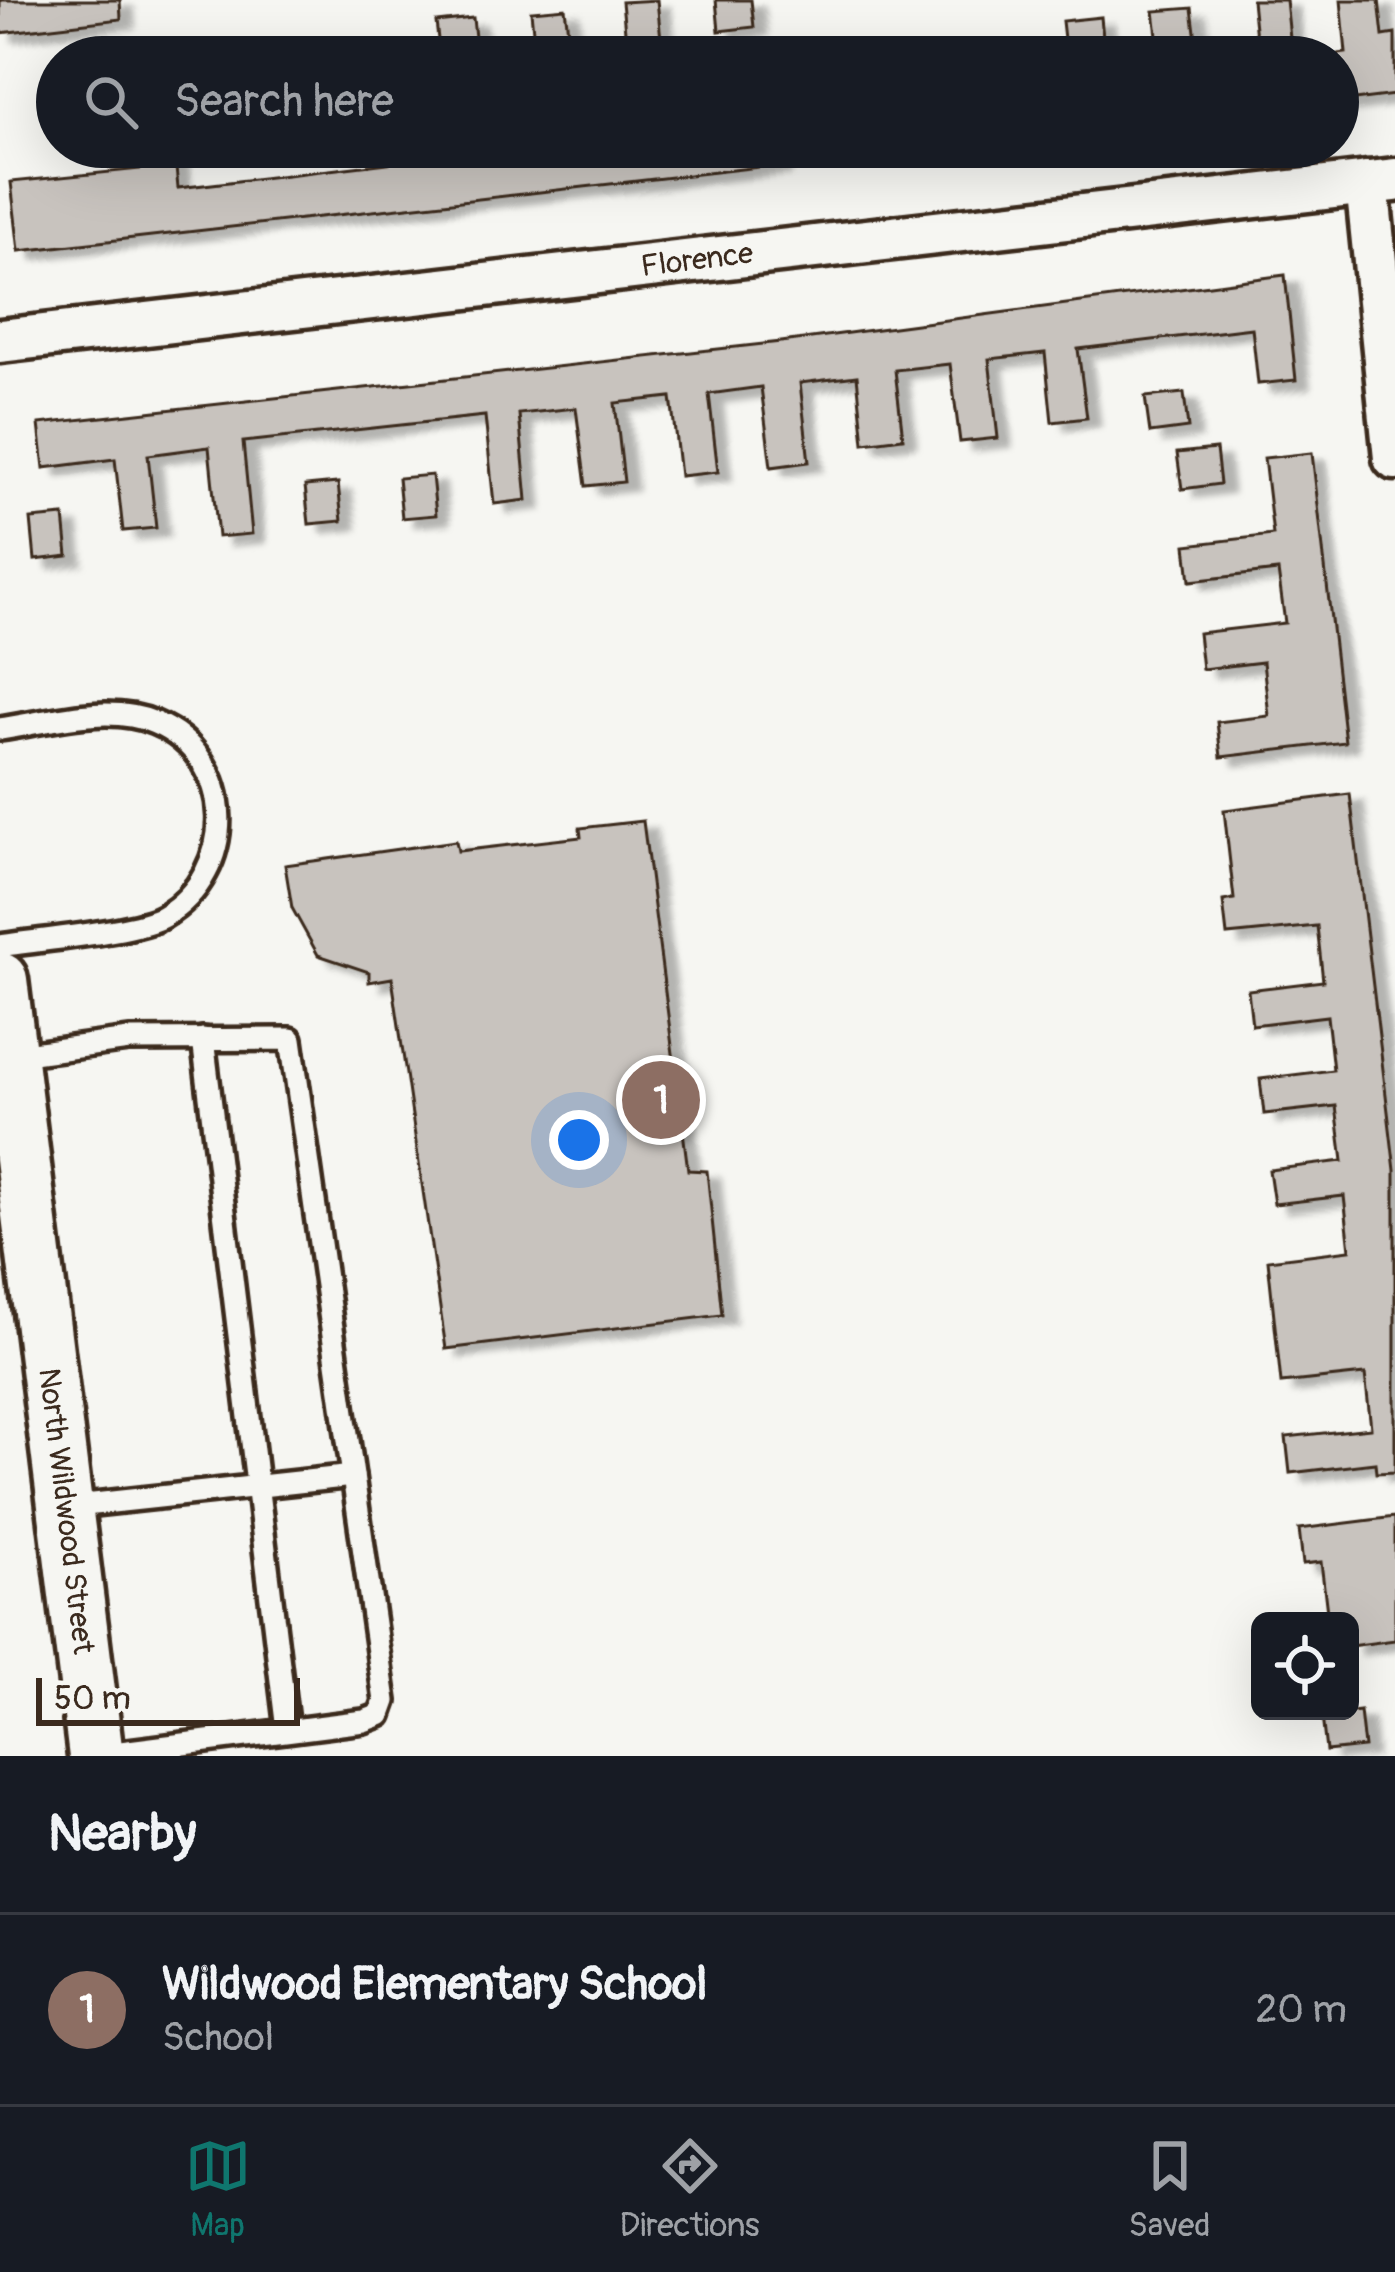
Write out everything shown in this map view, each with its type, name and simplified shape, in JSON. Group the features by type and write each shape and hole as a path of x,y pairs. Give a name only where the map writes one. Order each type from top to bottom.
{"street":[{"name":"Florence","path":"0,340 1381,182"},
{"path":"1381,182 1395,458"},
{"name":"North Wildwood Street","path":"0,980 96,1755"}],"lane":[{"path":"0,729 110,714 155,723 184,742 208,771 221,812 218,850 198,888 161,919 0,946"},
{"path":"203,1039 287,1730"},
{"path":"9,1056 130,1040 291,1039 385,1701 380,1714 364,1721 96,1755"},
{"path":"65,1507 353,1476"}],"building":[{"path":"0,0 120,0 121,19 0,33"},
{"path":"657,0 661,36 625,36 622,2"},
{"path":"716,0 751,0 754,27 719,31"},
{"path":"1252,0 1286,0 1290,36 1256,36"},
{"path":"1341,0 1379,0 1383,36 1395,34 1395,95 1359,99 1359,36 1344,36"},
{"path":"565,8 568,36 533,36 531,11"},
{"path":"1192,8 1196,36 1157,36 1154,11"},
{"path":"1101,17 1103,36 1064,36 1062,21"},
{"path":"473,18 475,36 438,36 436,22"},
{"path":"176,168 178,188 346,168 752,168 19,251 11,182"},
{"path":"1285,275 1296,380 1258,384 1252,328 1078,349 1087,418 1052,422 1045,353 989,359 998,438 960,442 950,364 895,370 903,438 864,443 857,376 800,383 809,462 771,467 761,387 709,394 718,472 680,476 671,397 615,403 624,482 586,486 576,408 519,414 527,500 494,504 485,416 243,442 252,534 218,537 209,447 148,455 156,528 123,531 115,459 44,468 39,424 781,342"},
{"path":"1184,393 1188,428 1150,433 1145,397"},
{"path":"1216,449 1220,484 1182,489 1177,453"},
{"path":"1312,453 1345,742 1221,757 1217,722 1269,716 1263,662 1202,669 1198,633 1285,623 1278,571 1190,581 1186,545 1273,535 1264,458"},
{"path":"432,475 436,515 402,518 398,478"},
{"path":"338,483 342,521 309,524 305,486"},
{"path":"64,516 68,556 35,560 31,519"},
{"path":"1350,794 1395,1170 1395,1472 1376,1473 1375,1463 1290,1473 1286,1437 1371,1428 1365,1374 1281,1383 1268,1260 1350,1250 1344,1196 1274,1204 1269,1170 1343,1161 1336,1106 1264,1114 1260,1079 1333,1070 1327,1016 1252,1025 1248,990 1323,981 1317,926 1227,935 1223,901 1234,899 1224,810"},
{"path":"643,821 688,1170 707,1171 722,1315 446,1349 392,978 369,982 369,972 318,955 292,908 285,865 456,841 458,851 581,837 580,828"},
{"path":"1395,1517 1395,1640 1359,1645 1359,1612 1327,1612 1321,1562 1303,1564 1299,1529"},
{"path":"1359,1711 1364,1747 1326,1751 1322,1720 1359,1720"}],"place":[{"name":"Wildwood Elementary School","path":"661,1100"}]}
